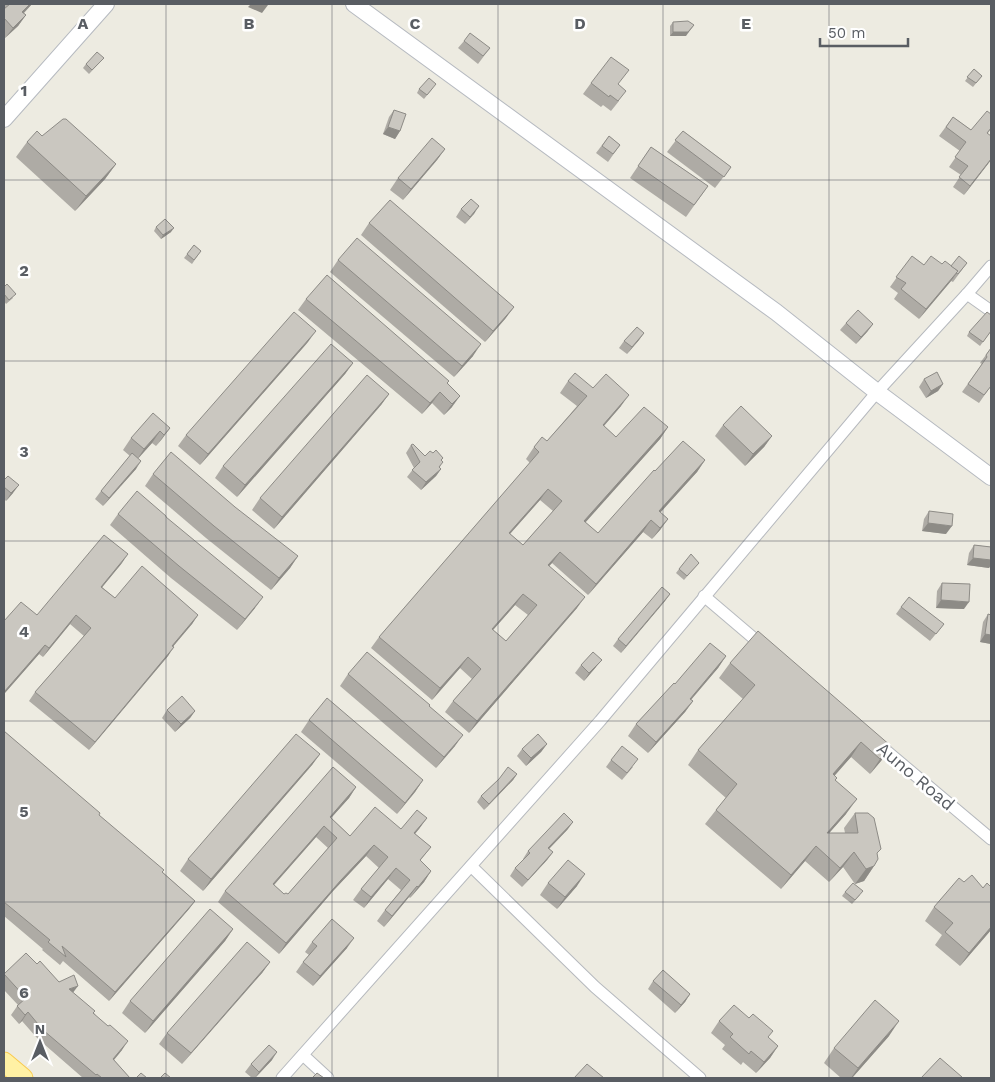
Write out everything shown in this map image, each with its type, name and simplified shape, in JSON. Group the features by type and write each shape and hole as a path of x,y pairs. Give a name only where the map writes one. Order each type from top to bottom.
{"main road":[{"path":"4,1062 21,1078"}],"street":[{"path":"4,119 106,4"},
{"path":"354,4 776,312 877,392 991,478"},
{"path":"282,1078 600,721 877,392 968,294 991,266"},
{"path":"968,294 991,311"},
{"path":"704,596 772,654"},
{"name":"Auno Road","path":"870,737 991,839"},
{"path":"471,866 595,987 700,1078"},
{"path":"303,1055 328,1078"}],"building":[{"path":"10,4 30,4 22,12 26,15 13,28 4,18 4,9"},
{"path":"688,21 694,25 688,32 673,32 673,22"},
{"path":"470,33 490,48 483,56 464,41"},
{"path":"97,52 104,58 92,70 86,64"},
{"path":"611,57 629,70 618,84 626,91 618,101 610,95 609,97 591,83"},
{"path":"974,69 982,76 976,83 967,77"},
{"path":"429,78 436,84 427,95 419,89"},
{"path":"394,110 406,114 400,131 388,127"},
{"path":"987,111 991,114 991,128 987,133 991,136 991,159 970,186 959,177 968,166 955,157 966,142 946,127 953,117 971,130"},
{"path":"63,119 66,119 116,164 86,196 27,142 37,131 42,136"},
{"path":"683,131 731,167 724,177 675,140"},
{"path":"609,136 620,145 613,154 602,146"},
{"path":"432,138 445,149 411,189 398,178"},
{"path":"651,147 708,186 694,205 638,166"},
{"path":"471,199 479,206 470,217 461,209"},
{"path":"390,200 514,307 493,331 369,223"},
{"path":"165,219 174,228 163,235 156,227"},
{"path":"357,238 481,344 462,366 338,260"},
{"path":"194,245 201,251 194,260 187,254"},
{"path":"912,256 924,265 931,256 942,264 945,261 958,271 926,309 901,289 906,283 896,277"},
{"path":"959,256 967,263 958,274 956,273 958,271 951,266"},
{"path":"327,275 449,381 447,383 460,396 452,404 440,392 430,403 306,299"},
{"path":"7,284 16,294 9,300 4,294 4,287"},
{"path":"858,310 873,324 861,337 846,323"},
{"path":"294,312 316,331 208,454 186,435"},
{"path":"987,312 991,315 991,331 983,342 969,332"},
{"path":"637,327 644,333 632,347 624,341"},
{"path":"331,344 353,363 245,485 223,466"},
{"path":"991,348 991,386 984,395 968,384"},
{"path":"937,372 943,384 931,391 924,379"},
{"path":"575,373 593,388 606,374 629,395 603,425 616,437 644,407 668,427 584,521 598,533 654,470 683,441 705,460 659,511 668,519 660,528 651,520 596,584 560,552 548,565 585,597 477,721 453,701 481,669 468,657 440,688 379,637 539,452 534,447 542,437 547,441 587,396 568,381","holes":["548,489 562,501 523,545 509,533","523,594 537,605 506,641 492,629"]},
{"path":"367,375 389,394 282,517 260,498"},
{"path":"741,406 772,436 753,454 723,425"},
{"path":"153,413 170,428 164,435 160,431 144,449 131,438"},
{"path":"413,444 425,456 430,451 433,453 436,450 443,458 441,460 443,462 439,467 441,469 426,482 412,470 420,462 411,445"},
{"path":"171,452 235,507 298,556 279,578 153,474"},
{"path":"132,453 141,461 109,498 101,491"},
{"path":"8,476 19,485 11,493 4,487 4,480"},
{"path":"137,491 263,597 245,619 118,514"},
{"path":"929,511 953,514 952,526 928,523"},
{"path":"104,535 128,554 101,587 115,598 142,566 198,615 172,646 174,647 95,742 35,692 91,628 76,615 49,648 45,645 4,692 4,621 21,602 37,615"},
{"path":"974,545 991,547 991,560 973,558"},
{"path":"691,554 699,563 687,576 679,569"},
{"path":"942,583 970,584 969,602 941,600"},
{"path":"662,587 670,594 626,646 618,639"},
{"path":"909,597 944,624 936,634 901,607"},
{"path":"988,614 991,615 991,635 985,634"},
{"path":"758,631 891,746 880,759 861,742 833,774 837,778 835,780 857,799 827,833 858,833 855,813 868,813 874,818 881,849 877,853 878,859 874,866 866,869 854,852 840,868 816,846 791,875 716,810 737,784 698,750 755,685 730,663"},
{"path":"710,643 726,656 690,699 693,701 656,742 636,724 675,684"},
{"path":"367,652 463,735 444,757 348,674"},
{"path":"593,652 602,660 589,673 581,665"},
{"path":"182,696 195,711 181,724 167,710"},
{"path":"327,698 423,780 405,803 309,720"},
{"path":"4,731 100,813 99,815 164,870 162,872 195,901 115,992 62,946 66,957 48,942 50,940 4,902"},
{"path":"296,734 320,754 211,879 188,859"},
{"path":"538,734 547,744 531,758 522,749"},
{"path":"622,746 638,759 627,773 611,760"},
{"path":"333,767 356,787 330,817 350,836 375,807 401,829 417,810 427,818 414,833 431,847 420,860 431,871 392,916 385,910 410,880 396,868 371,897 361,889 388,857 374,845 286,943 225,891","holes":["324,826 337,838 288,894 284,894 273,884"]},
{"path":"508,767 517,774 489,804 481,796 499,779"},
{"path":"564,813 573,822 548,848 553,852 528,880 515,868 530,853 528,851"},
{"path":"568,860 585,874 565,897 548,883"},
{"path":"972,875 983,888 987,883 991,887 991,927 969,953 945,932 953,923 934,907 959,878 964,882"},
{"path":"853,883 863,891 855,900 845,892"},
{"path":"210,909 233,929 153,1021 130,1001"},
{"path":"332,919 354,938 320,976 303,962 317,946 312,942"},
{"path":"247,942 270,962 191,1053 167,1033"},
{"path":"26,953 37,964 40,961 59,982 74,975 78,986 69,989 95,1011 93,1013 128,1041 113,1059 130,1078 102,1078 96,1075 43,1030 28,1012 25,1015 17,1006 26,998 4,974"},
{"path":"663,970 690,994 681,1005 653,981"},
{"path":"875,1000 899,1021 858,1068 834,1048"},
{"path":"734,1005 749,1018 753,1014 773,1031 768,1037 778,1046 764,1062 751,1051 749,1054 730,1037 733,1034 719,1021"},
{"path":"269,1045 277,1052 259,1072 251,1064"},
{"path":"940,1058 962,1077 921,1078"},
{"path":"587,1064 604,1078 574,1078"},
{"path":"141,1073 147,1078 136,1078"},
{"path":"165,1073 171,1078 160,1078"},
{"path":"317,1073 324,1078 312,1078"}]}
